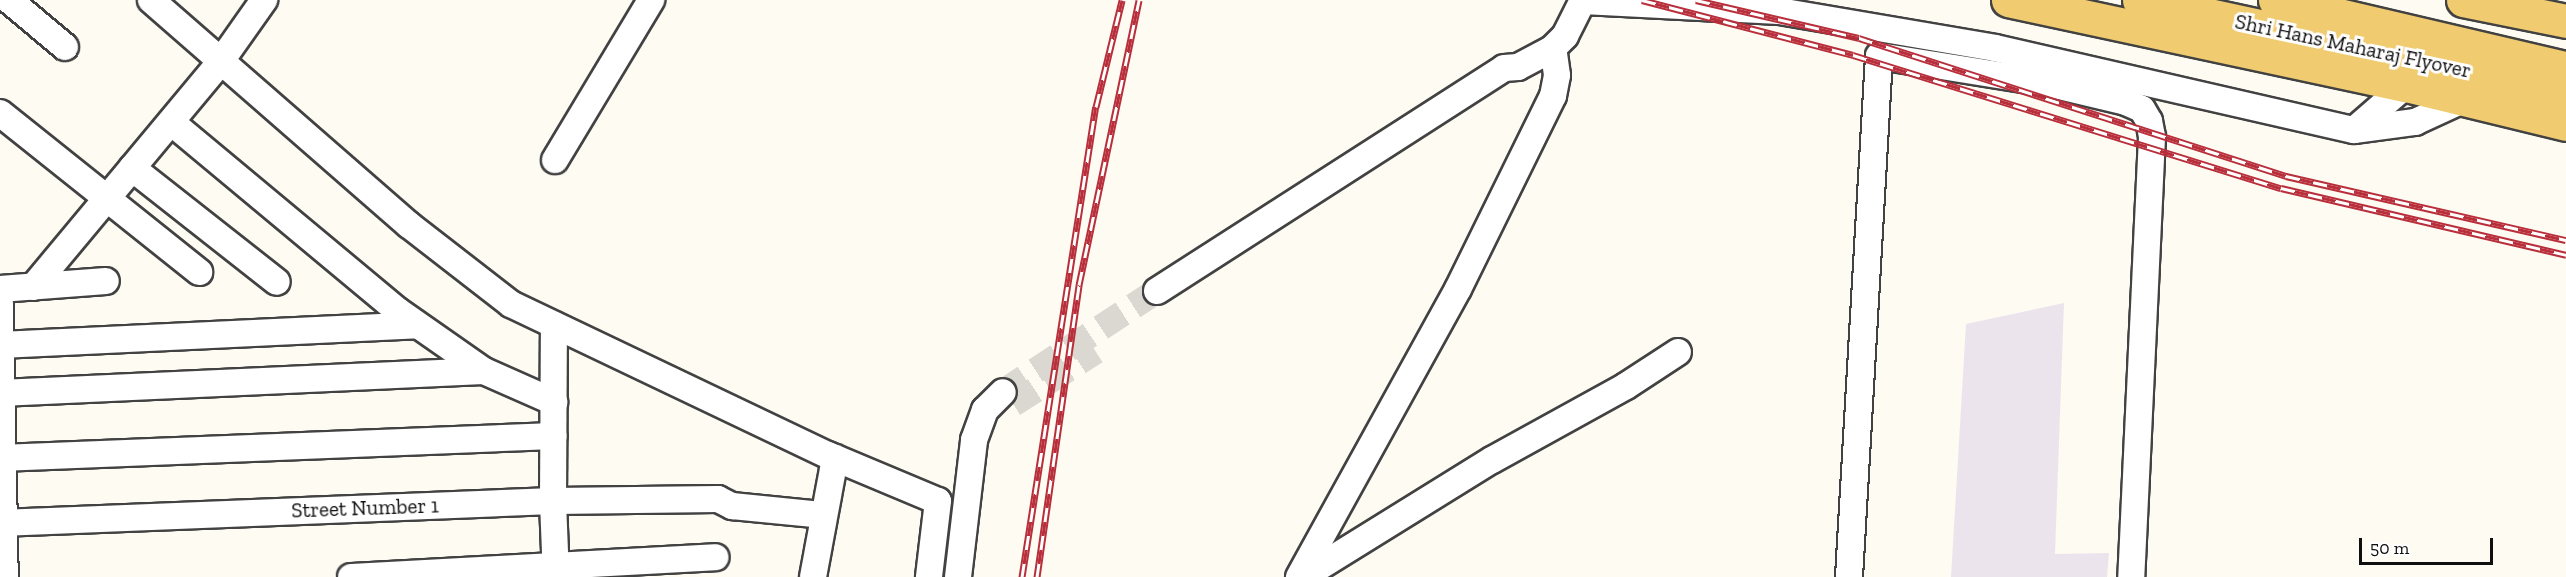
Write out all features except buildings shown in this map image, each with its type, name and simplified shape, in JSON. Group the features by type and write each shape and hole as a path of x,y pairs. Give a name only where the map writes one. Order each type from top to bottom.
{"main road":[{"path":"2008,0 2406,85 2566,124"},
{"name":"Shri Hans Maharaj Flyover","path":"2139,0 2566,92"},
{"name":"Shri Hans Maharaj Flyover","path":"2275,0 2566,68"},
{"path":"2463,0 2566,21"}],"street":[{"path":"9,0 65,47"},
{"path":"151,0 468,274 511,304 835,458 938,501 929,577"},
{"path":"5,577 2,523 1,345 10,288 109,196 221,61 264,0"},
{"path":"555,160 651,0"},
{"path":"1162,298 1512,81 1518,67 1553,48 1565,36 1583,0 1779,11 1995,48 2354,130 2415,122 2465,99"},
{"path":"1301,577 1458,290 1553,96 1557,75 1553,48"},
{"path":"1849,577 1879,56 2047,83 2126,102 2142,109 2149,121 2152,137 2131,577"},
{"path":"2354,130 2406,85"},
{"path":"3,122 109,196 199,272"},
{"path":"171,122 418,325 484,372 554,402"},
{"path":"132,168 277,282"},
{"path":"10,288 106,281"},
{"path":"1,345 418,325"},
{"path":"554,325 556,573"},
{"path":"1301,577 1492,460 1626,386 1678,352"},
{"path":"2,393 484,372"},
{"path":"958,577 974,440 985,410 1008,398 991,426 986,441 972,577"},
{"path":"2,458 554,436"},
{"path":"813,577 822,515 835,458"},
{"name":"Street Number 1","path":"2,523 554,501 718,500 732,506 822,515"},
{"path":"351,577 556,573 715,557"}],"shaded area":[{"path":"2064,303 2055,554 2109,553 2107,577 1951,577 1966,324"}],"tunnel":[{"path":"1003,392 1157,291"},
{"path":"1013,404 1096,351"}],"railway":[{"path":"1022,577 1096,107 1122,0"},
{"path":"1037,577 1079,285 1139,0"},
{"path":"1642,0 1853,55 2281,188 2566,255"},
{"path":"1696,0 1859,38 2286,176 2566,240"}]}
